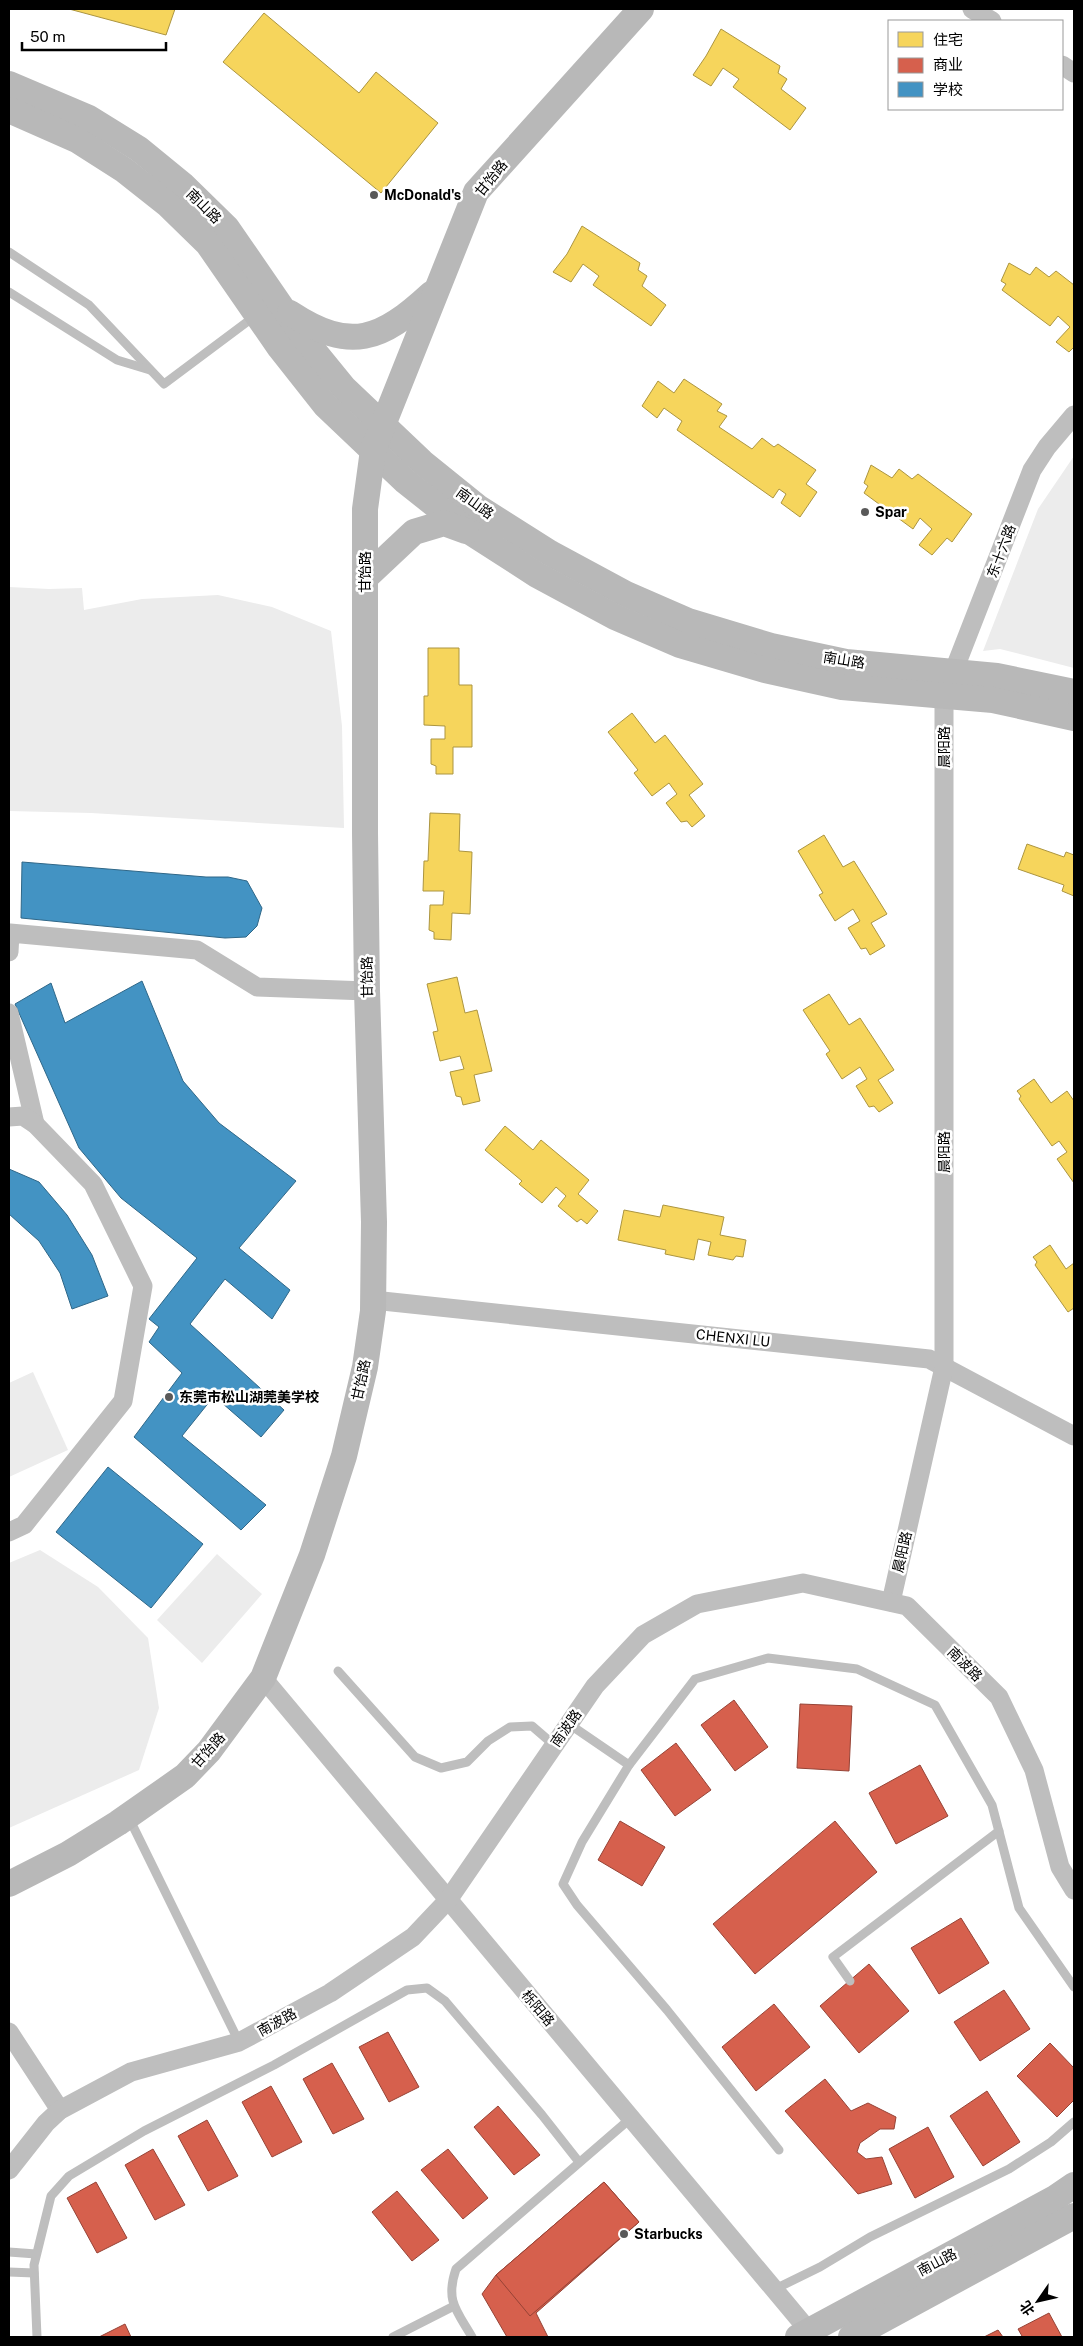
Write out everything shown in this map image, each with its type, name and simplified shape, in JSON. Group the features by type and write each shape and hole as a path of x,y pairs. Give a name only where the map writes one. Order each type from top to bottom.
{"main road":[{"name":"甘饴路","path":"9,1884 68,1854 128,1817 185,1776 209,1751 263,1678 312,1555 344,1456 365,1367 373,1300 374,1222 367,991 365,509 373,450 476,192 641,9"},
{"name":"南山路","path":"9,84 89,118 139,149 183,185 227,228 300,334 344,388 422,462 479,508 550,553 626,594 688,621 771,646 846,662 997,676 1074,692"},
{"name":"南山路","path":"9,110 77,140 124,170 167,204 208,244 280,348 325,405 406,481 475,534 537,575 616,617 680,645 765,670 842,687 993,700 1074,718"},
{"path":"282,308 308,324 341,338 376,334 404,318 437,288"},
{"path":"365,578 414,532 444,523 475,534"},
{"name":"南山路","path":"808,2335 1056,2198 1074,2186"},
{"name":"南山路","path":"851,2337 1074,2216"}],"street":[{"path":"972,9 990,20"},
{"path":"1063,66 1074,73"},
{"name":"东十六路","path":"944,696 955,672 1032,470 1047,447 1074,415"},
{"name":"晨阳路","path":"891,1602 944,1367 944,696"},
{"path":"9,952 10,933 197,950 257,987 367,991"},
{"path":"9,1013 35,1124"},
{"path":"9,1117 22,1116 35,1124 93,1184 143,1286 123,1401 24,1525 9,1532"},
{"name":"CHENXI LU","path":"373,1300 929,1359 1074,1436"},
{"name":"南波路","path":"9,2170 46,2123 60,2110 131,2072 239,2042 330,1993 413,1937 448,1900 595,1686 643,1634 697,1604 803,1584 907,1606 999,1697 1034,1770 1060,1867 1074,1890"},
{"name":"栎阳路","path":"263,1678 775,2289 808,2335"},
{"path":"9,2032 60,2110"}],"lane":[{"path":"9,252 89,305 164,384 257,315"},
{"path":"9,292 117,360 151,370"},
{"path":"779,2150 667,2010 577,1905 563,1884 582,1842 629,1765 695,1679 768,1658 857,1670 935,1706 992,1805 1019,1908 1074,1986"},
{"path":"338,1671 415,1757 441,1768 466,1762 488,1741 510,1727 532,1726 554,1745"},
{"path":"569,1724 629,1765"},
{"path":"128,1817 239,2042"},
{"path":"850,1981 833,1957 999,1831"},
{"path":"37,2337 34,2273 36,2254 51,2196 69,2176 144,2131 274,2065 407,1990 427,1988 444,2001 542,2115 579,2162"},
{"path":"472,2337 452,2302 451,2284 456,2269 631,2118"},
{"path":"775,2289 820,2267 870,2237 1009,2169 1050,2142 1074,2122"},
{"path":"9,2252 36,2254"},
{"path":"9,2272 34,2273"},
{"path":"393,2337 454,2306"}],"shaded area":[{"path":"1074,456 1074,668 1000,649 983,651 1038,509"},
{"path":"9,587 82,588 84,610 142,599 218,595 272,607 331,631 342,726 344,828 91,813 9,811"},
{"path":"33,1372 68,1450 9,1477 9,1383"},
{"path":"40,1550 98,1587 148,1638 159,1708 139,1770 9,1828 9,1563"},
{"path":"217,1554 262,1594 202,1663 157,1620"}],"building: 住宅":[{"path":"69,9 175,9 166,35"},
{"path":"264,13 359,93 376,72 438,123 381,193 223,62"},
{"path":"721,29 780,66 778,73 787,79 781,89 806,108 790,130 733,87 739,79 723,68 711,86 693,75"},
{"path":"582,226 640,263 638,270 647,276 642,286 666,305 651,326 593,285 599,276 583,264 571,282 553,272 567,254"},
{"path":"1009,263 1030,275 1036,267 1049,277 1056,271 1074,285 1074,347 1069,352 1056,342 1070,327 1058,316 1050,326 1002,290 1006,284 1001,281"},
{"path":"684,379 722,404 717,411 727,416 719,427 752,449 762,438 774,447 778,444 816,470 806,484 817,492 800,517 781,503 786,494 779,489 773,498 677,430 682,421 664,408 657,418 642,406 658,381 674,393"},
{"path":"871,465 892,478 899,469 912,479 918,474 972,514 952,542 947,538 932,555 919,545 932,529 920,518 913,529 864,493 868,486 864,483"},
{"path":"428,648 459,648 459,685 472,685 472,747 453,747 453,774 436,774 436,766 431,764 431,739 445,739 445,726 424,725 424,696 428,696"},
{"path":"632,713 655,743 665,735 703,784 689,795 705,816 692,827 687,821 681,822 666,803 677,794 669,783 652,796 634,773 638,770 608,732"},
{"path":"430,813 460,814 459,851 472,852 470,914 452,913 451,940 434,939 434,932 429,930 430,905 443,905 444,891 423,891 424,861 428,861"},
{"path":"824,835 843,867 854,861 887,914 871,923 885,946 870,955 866,948 861,949 848,928 860,921 853,909 835,921 819,895 823,893 798,851"},
{"path":"1027,844 1064,857 1066,852 1074,855 1074,896 1062,891 1064,885 1018,869"},
{"path":"457,977 465,1013 477,1010 492,1071 474,1075 480,1101 463,1105 461,1097 456,1096 450,1072 464,1069 460,1056 440,1061 433,1032 438,1031 427,984"},
{"path":"829,994 849,1025 860,1018 894,1070 878,1080 893,1103 879,1112 874,1106 869,1107 856,1086 867,1079 860,1067 842,1079 826,1054 830,1051 803,1010"},
{"path":"1034,1079 1051,1103 1067,1091 1074,1101 1074,1183 1057,1159 1067,1152 1059,1141 1052,1146 1019,1099 1021,1096 1017,1091"},
{"path":"505,1126 533,1150 541,1140 589,1180 578,1194 598,1211 587,1224 581,1219 577,1222 558,1206 566,1196 556,1187 542,1203 519,1184 522,1181 485,1150"},
{"path":"663,1205 724,1217 720,1235 746,1240 743,1257 736,1256 733,1260 708,1255 711,1242 698,1239 694,1260 665,1254 666,1250 618,1240 624,1210 660,1217"},
{"path":"1050,1245 1066,1269 1074,1263 1074,1308 1068,1312 1035,1265 1037,1262 1033,1257"}],"building: 商业":[{"path":"734,1700 768,1747 735,1771 701,1725"},
{"path":"800,1704 852,1706 849,1771 797,1768"},
{"path":"676,1743 711,1790 675,1816 641,1770"},
{"path":"920,1765 948,1816 896,1844 869,1793"},
{"path":"620,1821 665,1847 642,1886 598,1860"},
{"path":"835,1821 877,1872 755,1974 713,1924"},
{"path":"961,1918 989,1963 939,1994 911,1948"},
{"path":"869,1964 909,2011 859,2053 820,2006"},
{"path":"1004,1990 1030,2029 980,2061 954,2022"},
{"path":"774,2004 810,2047 756,2091 722,2047"},
{"path":"388,2032 419,2087 389,2102 359,2047"},
{"path":"1050,2043 1074,2068 1074,2100 1057,2117 1017,2076"},
{"path":"332,2063 364,2119 333,2134 303,2079"},
{"path":"825,2079 851,2111 868,2103 896,2117 894,2129 880,2129 860,2143 857,2152 866,2159 882,2157 892,2184 858,2194 785,2111"},
{"path":"271,2086 302,2142 272,2157 242,2102"},
{"path":"987,2091 1020,2142 983,2166 950,2116"},
{"path":"498,2106 540,2155 514,2175 474,2127"},
{"path":"207,2120 238,2176 208,2191 178,2136"},
{"path":"928,2127 954,2177 915,2198 889,2149"},
{"path":"153,2149 185,2205 155,2220 125,2165"},
{"path":"448,2149 488,2198 463,2219 421,2170"},
{"path":"96,2182 127,2238 97,2253 67,2198"},
{"path":"604,2182 639,2222 536,2313 548,2337 507,2337 482,2294 496,2275"},
{"path":"604,2182 639,2222 530,2316 496,2275"},
{"path":"397,2191 439,2240 412,2261 372,2212"},
{"path":"1049,2313 1062,2337 1020,2337 1022,2336 1018,2329"},
{"path":"125,2324 131,2337 99,2337"},
{"path":"998,2330 1003,2337 984,2337"}],"building: 学校":[{"path":"22,862 206,877 228,877 247,881 262,908 257,926 246,937 225,938 21,918"},
{"path":"142,981 183,1081 219,1123 296,1181 239,1248 290,1290 272,1319 225,1279 190,1324 284,1410 261,1437 214,1396 182,1436 266,1505 241,1530 134,1437 182,1373 149,1342 159,1327 149,1319 197,1258 121,1198 79,1148 15,1004 51,983 65,1023"},
{"path":"9,1169 39,1182 67,1215 92,1255 108,1296 72,1309 60,1273 39,1241 9,1214"},
{"path":"108,1467 203,1544 151,1608 56,1532"}],"place":[{"name":"McDonald's","path":"374,195"},
{"name":"Spar","path":"865,512"},
{"name":"东莞市松山湖莞美学校","path":"169,1397"},
{"name":"Starbucks","path":"624,2234"}]}
